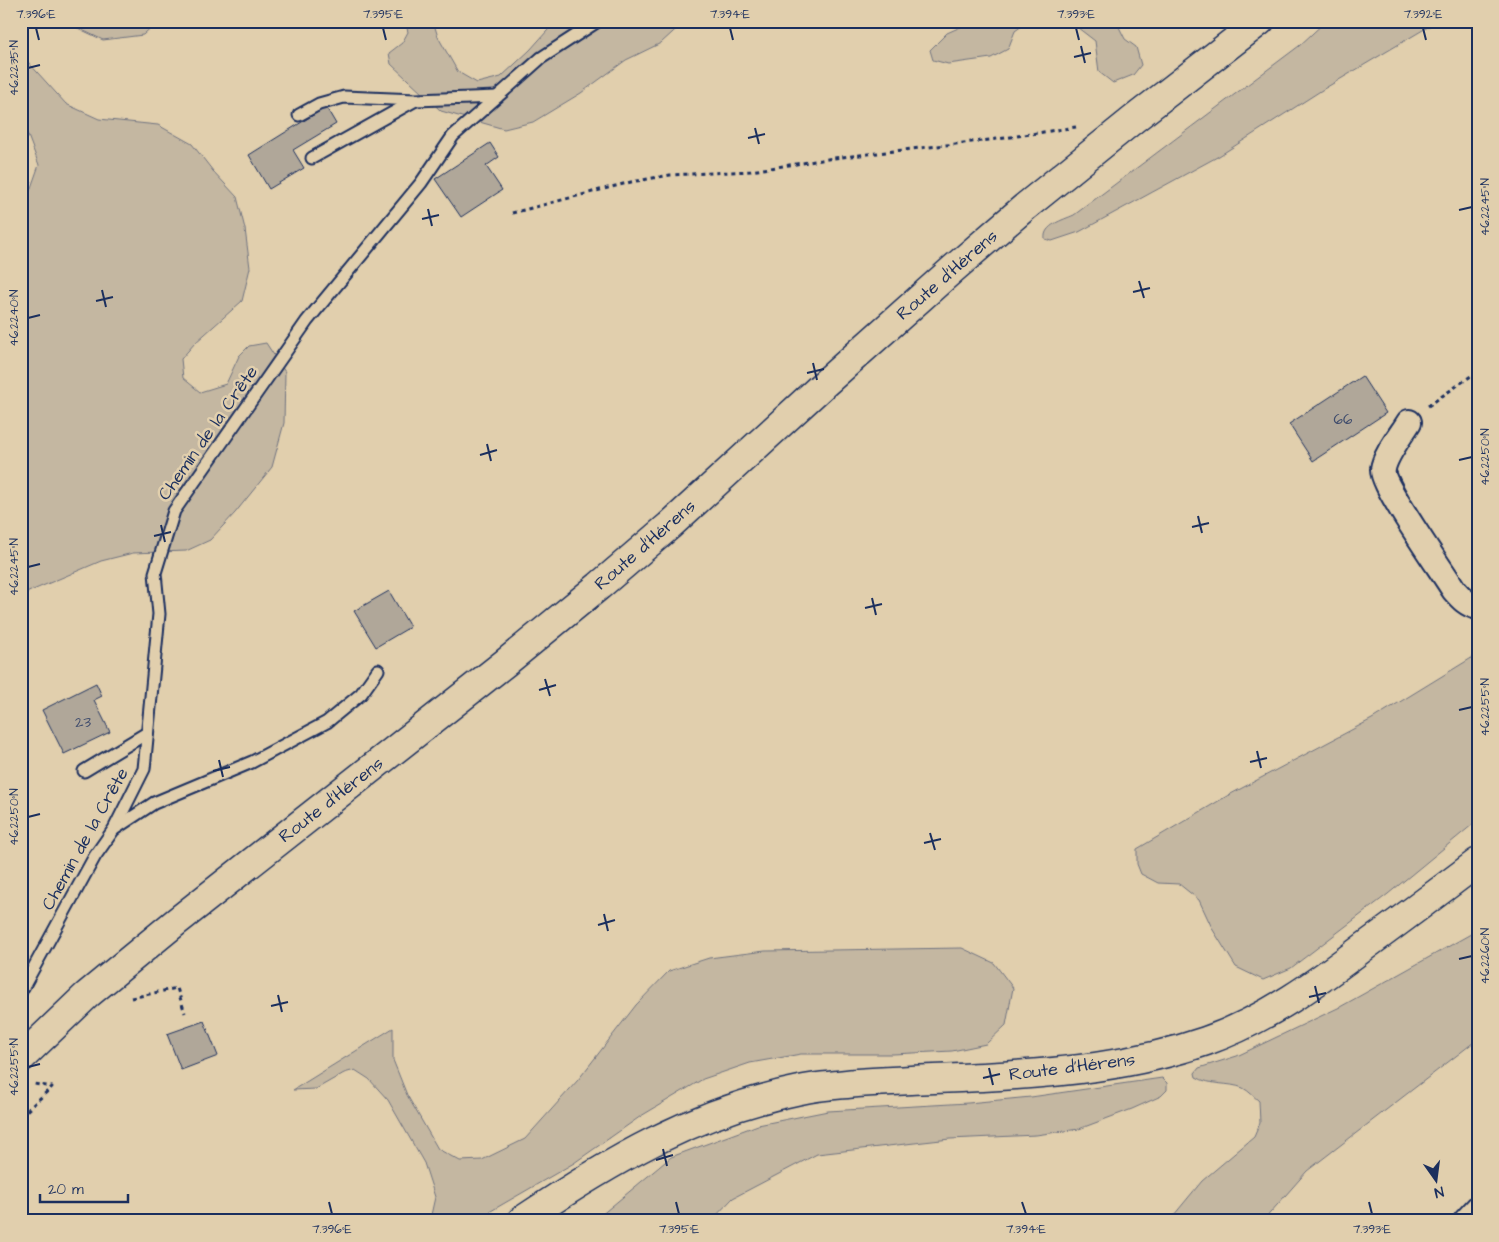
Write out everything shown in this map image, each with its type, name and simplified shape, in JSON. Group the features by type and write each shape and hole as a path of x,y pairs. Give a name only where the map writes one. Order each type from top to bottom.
{"main road":[{"name":"Route d'Hérens","path":"25,1071 87,995 599,586 669,526 996,232 1134,119 1260,21"},
{"name":"Route d'Hérens","path":"521,1221 608,1165 660,1136 688,1124 763,1099 801,1089 911,1079 992,1076 1098,1067 1151,1057 1209,1040 1263,1015 1318,981 1478,862"}],"street":[{"path":"1409,422 1385,461 1382,473 1394,498 1454,590 1464,601 1478,607"},
{"path":"1466,1221 1478,1208"}],"lane":[{"name":"Chemin de la Crête","path":"21,991 95,856 114,830 144,769 159,614 156,573 174,511 307,321 421,183 453,136 541,58 598,21"},
{"path":"300,115 320,104 344,97 416,100 497,97"},
{"path":"312,158 416,100"},
{"path":"114,830 154,803 252,762 327,722 361,694 378,670"},
{"path":"84,771 148,733"}],"path":[{"path":"512,213 631,182 670,175 751,171 834,158 998,139 1079,126"},
{"path":"1409,422 1478,371"},
{"path":"123,1000 177,988 185,1013"},
{"path":"21,1116 52,1087 25,1071"}],"shaded area":[{"path":"63,21 158,21 143,35 103,40"},
{"path":"405,21 433,21 438,37 458,72 477,83 501,77 530,50 556,21 685,21 661,43 626,60 581,93 533,122 504,129 441,111 391,64 389,53 402,43 408,32"},
{"path":"974,21 1029,21 1015,31 1008,49 991,58 948,64 933,60 930,50 947,33"},
{"path":"1069,21 1116,21 1125,39 1136,47 1141,65 1133,75 1113,83 1099,72 1095,41"},
{"path":"1326,21 1438,21 1322,90 1219,156 1079,232 1052,241 1045,239 1045,234 1050,227 1074,215 1299,46"},
{"path":"21,47 28,62 66,104 99,119 158,125 192,144 237,197 245,229 250,268 242,301 195,343 181,359 183,378 200,392 226,384 239,356 249,346 266,343 285,372 284,423 272,467 235,513 210,540 186,551 133,553 101,561 26,593 21,597 21,201 27,199 39,165 27,133 21,130"},
{"path":"1478,654 1478,820 1388,894 1291,968 1263,980 1236,967 1213,930 1199,900 1179,884 1158,883 1141,874 1137,864 1137,849 1227,796 1372,719"},
{"path":"1478,930 1478,1039 1307,1171 1263,1221 1169,1221 1202,1181 1254,1137 1260,1123 1259,1101 1243,1088 1208,1082 1196,1077 1195,1073 1199,1068 1237,1056 1340,1007"},
{"path":"962,948 994,963 1013,988 1006,1025 986,1044 952,1051 893,1054 801,1054 750,1063 703,1079 641,1116 574,1163 484,1215 477,1221 421,1221 431,1215 435,1197 424,1163 388,1100 369,1079 355,1070 344,1073 316,1089 293,1090 393,1028 393,1060 407,1095 438,1149 460,1161 482,1160 525,1139 578,1080 636,1005 669,971 709,958 765,951"},
{"path":"1162,1078 1167,1083 1167,1090 1161,1096 1079,1129 1036,1135 950,1139 817,1154 733,1198 711,1221 594,1221 671,1157 758,1125 828,1111 968,1103 1031,1097"}],"building":[{"path":"326,107 336,124 293,150 304,168 269,189 249,155"},
{"path":"490,143 499,157 486,166 502,190 461,217 435,179"},
{"path":"1362,376 1386,413 1313,461 1289,424"},
{"path":"389,591 410,627 376,647 354,611"},
{"path":"96,683 102,696 94,700 110,732 64,754 42,710"},
{"path":"204,1021 218,1056 181,1070 167,1034"}]}
